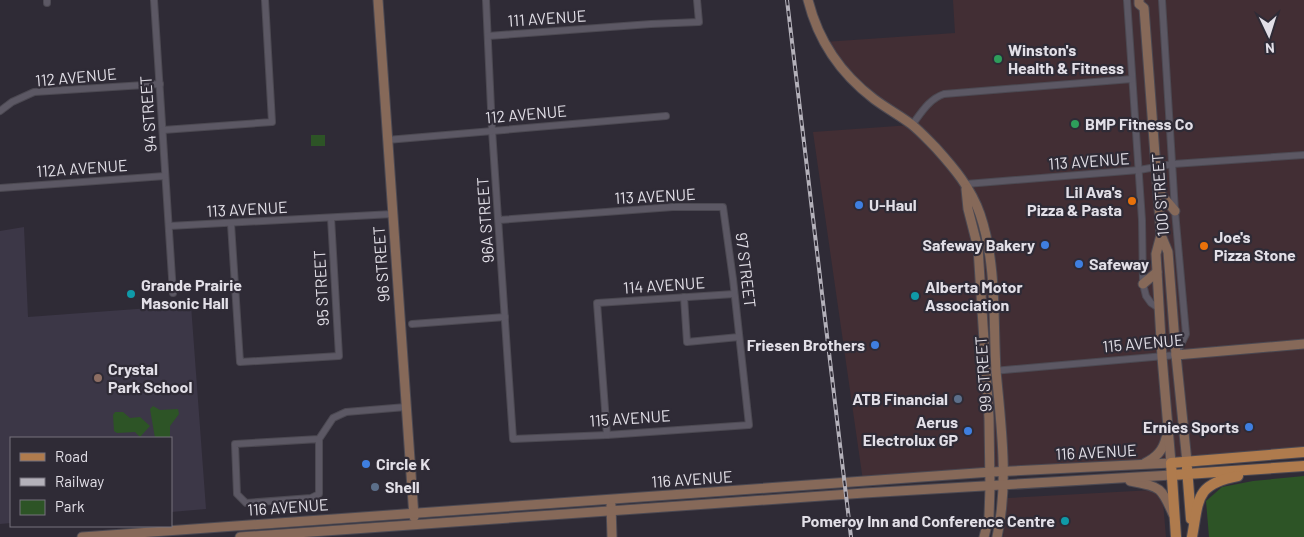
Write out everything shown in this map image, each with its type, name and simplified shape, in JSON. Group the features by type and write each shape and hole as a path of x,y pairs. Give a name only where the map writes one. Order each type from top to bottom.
{"main road":[{"name":"96 STREET","path":"378,0 414,525"},
{"name":"99 STREET","path":"808,0 816,26 838,63 861,88 912,125 936,149 966,184 980,213 989,249 996,370 1001,418 1002,486 997,537"},
{"name":"100 STREET","path":"1144,3 1160,235 1156,254 1162,357 1176,537"},
{"name":"99 STREET","path":"966,184 968,209 978,248 985,372 990,418 991,472 989,517 984,537"},
{"path":"1157,190 1176,211"},
{"name":"100 STREET","path":"1160,235 1168,252 1192,537"},
{"path":"1143,284 1157,272"},
{"name":"115 AVENUE","path":"1176,355 1304,344"},
{"path":"1143,464 1153,459 1163,448 1168,428"},
{"name":"116 AVENUE","path":"82,537 137,535 413,513 991,472 1187,462 1304,452"},
{"name":"116 AVENUE","path":"240,537 864,493 1304,466"},
{"path":"1192,537 1197,504 1206,488 1218,481 1269,469"},
{"path":"1115,478 1159,488 1166,496 1174,517"},
{"path":"862,481 864,493"},
{"path":"610,500 612,537"}],"street":[{"name":"94 STREET","path":"154,0 169,226"},
{"path":"163,130 272,122 266,0"},
{"name":"96A STREET","path":"486,0 492,130 514,439"},
{"name":"111 AVENUE","path":"488,36 699,22 697,0"},
{"name":"100 STREET","path":"1127,0 1139,170 1143,284 1146,296 1151,303 1160,309"},
{"name":"100 STREET","path":"1162,0 1172,164 1186,334 1176,355"},
{"path":"912,125 927,104 944,94 1132,78"},
{"name":"112 AVENUE","path":"0,111 12,102 34,92 160,84"},
{"name":"112 AVENUE","path":"388,140 666,116"},
{"name":"113 AVENUE","path":"966,184 1139,170 1172,164 1304,155"},
{"name":"112A AVENUE","path":"0,188 165,176"},
{"name":"113 AVENUE","path":"499,220 673,207 723,207"},
{"name":"97 STREET","path":"723,207 749,424"},
{"name":"113 AVENUE","path":"169,226 393,214"},
{"name":"95 STREET","path":"231,224 240,362 339,356 331,218"},
{"path":"169,226 172,293"},
{"name":"114 AVENUE","path":"607,435 597,303 734,294"},
{"path":"684,297 687,342 739,337"},
{"path":"412,324 505,317"},
{"name":"115 AVENUE","path":"985,372 1176,355"},
{"path":"319,439 236,444 237,494 246,503 311,498 319,494 319,439 333,418 346,412 406,407"},
{"name":"115 AVENUE","path":"514,439 607,435 749,424"}],"shaded area":[{"path":"953,0 1304,0 1304,452 863,481 813,132 911,125 874,99 824,42 955,33"},
{"name":"Crystal Park School","path":"24,227 28,317 191,305 206,509 172,512 172,437 10,437 10,523 0,524 0,231"},
{"name":"Pomeroy Inn and Conference Centre","path":"1153,490 1163,502 1166,537 1003,537 1007,498"}],"green space":[{"path":"311,135 325,135 325,146 311,146"},
{"path":"153,406 160,410 178,409 179,414 170,426 170,437 155,437 150,409"},
{"path":"115,412 123,412 130,418 140,417 150,426 140,437 135,432 117,433 114,431 113,415"},
{"path":"1304,476 1304,537 1209,537 1206,501 1222,487 1253,481"}],"railway":[{"path":"787,0 851,537"}],"place":[{"name":"Winston's Health & Fitness","path":"998,59"},
{"name":"BMP Fitness Co","path":"1075,124"},
{"name":"Lil Ava's Pizza & Pasta","path":"1132,201"},
{"name":"U-Haul","path":"859,205"},
{"name":"Safeway Bakery","path":"1045,245"},
{"name":"Joe's Pizza Stone","path":"1204,246"},
{"name":"Safeway","path":"1079,264"},
{"name":"Grande Prairie Masonic Hall","path":"131,294"},
{"name":"Alberta Motor Association","path":"915,296"},
{"name":"Friesen Brothers","path":"875,345"},
{"name":"Crystal Park School","path":"98,378"},
{"name":"ATB Financial","path":"958,399"},
{"name":"Ernies Sports","path":"1249,427"},
{"name":"Aerus Electrolux GP","path":"968,431"},
{"name":"Circle K","path":"366,464"},
{"name":"Shell","path":"375,487"},
{"name":"Pomeroy Inn and Conference Centre","path":"1065,521"}]}
